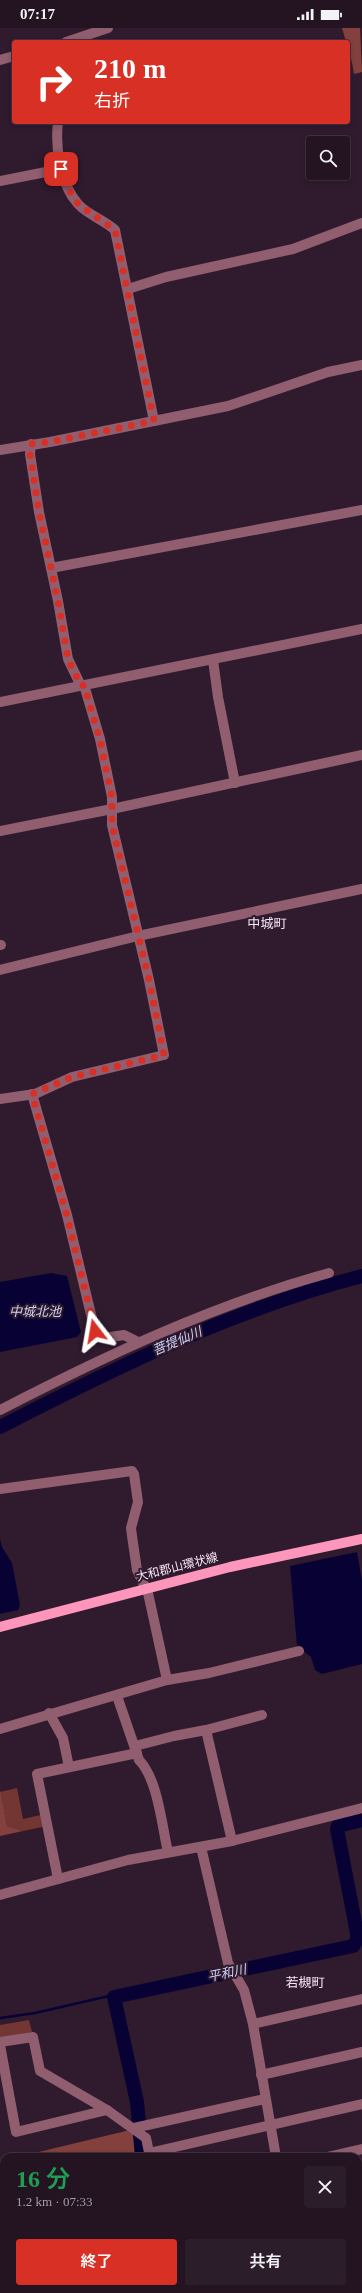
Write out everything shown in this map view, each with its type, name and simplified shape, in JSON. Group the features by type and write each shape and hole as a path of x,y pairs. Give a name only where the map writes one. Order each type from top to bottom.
{"main road":[{"name":"大和郡山環状線","path":"0,1627 230,1567 362,1539"}],"street":[{"path":"77,28 80,40 108,28"},
{"path":"0,60 12,57"},
{"path":"58,124 57,131 61,169 69,190 78,204 115,230 154,421"},
{"path":"0,181 61,169"},
{"path":"128,289 166,277 293,248 362,223"},
{"path":"0,450 50,442 228,406 328,372 362,365"},
{"path":"0,1099 32,1094 72,1077 164,1055 112,825 112,797 100,740 82,686 68,659 39,512 30,454 31,444"},
{"path":"51,568 362,510"},
{"path":"0,702 362,630"},
{"path":"213,660 218,697 235,783"},
{"path":"0,831 112,809 362,755"},
{"path":"0,970 138,936 362,889"},
{"path":"32,1094 67,1216 95,1331 98,1336 104,1338 124,1335 138,1342"},
{"path":"0,1410 138,1342 248,1297 329,1273"},
{"path":"0,1489 132,1471 134,1474 138,1502 132,1536 137,1570 146,1588 167,1680"},
{"path":"0,1729 50,1713 117,1696 167,1680 217,1672 299,1651"},
{"path":"117,1696 139,1760 146,1766 155,1794 168,1852"},
{"path":"50,1713 63,1738 70,1767"},
{"path":"58,1879 37,1774 70,1767 136,1749 174,1736 206,1730 262,1715"},
{"path":"206,1730 232,1841"},
{"path":"0,1895 128,1860 168,1852 201,1848 362,1808"},
{"path":"201,1848 228,1963 244,1990 253,2024 275,2153"},
{"path":"253,2024 362,1999"},
{"path":"0,2042 33,2037 40,2071 107,2110 134,2128 146,2138 150,2153"},
{"path":"0,2046 16,2132 107,2110"},
{"path":"262,2075 362,2052"},
{"path":"134,2128 266,2099"},
{"path":"158,2153 362,2104"},
{"path":"344,2153 362,2149"}],"shaded area":[{"path":"342,28 360,28 362,72 354,74 350,53 350,40 345,40"},
{"path":"17,1788 23,1819 45,1814 47,1826 23,1831 7,1826 0,1792"},
{"path":"0,1790 7,1826 23,1831 0,1836"},
{"path":"29,2020 32,2032 0,2038 0,2025"},
{"path":"130,2130 133,2131 138,2153 35,2153"}],"water":[{"name":"中城北池","path":"51,1273 67,1276 81,1332 77,1337 0,1352 0,1282"},
{"path":"0,1539 2,1547 12,1563 20,1605 18,1610 0,1614"},
{"path":"357,1552 362,1581 362,1664 322,1674 315,1670 311,1657 297,1646 290,1566"}],"waterway":[{"name":"菩提仙川","path":"0,1427 132,1362 222,1322 268,1305 362,1276"},
{"name":"平和川","path":"142,2153 137,2102 114,1997 353,1946 357,1940 357,1933 337,1829 338,1826 362,1820"},
{"path":"0,2018 35,2013 109,1996 114,1997"}],"district":[{"name":"中城町","path":"267,923"},
{"name":"若槻町","path":"305,1982"}],"route":[{"path":"61,169 69,190 78,204 115,230 154,421 50,442 31,444 30,454 39,512 58,601 68,659 72,671 81,686 84,685 100,740 112,797 112,825 149,980 164,1055 72,1077 36,1094 32,1094 67,1216 95,1331"}]}
